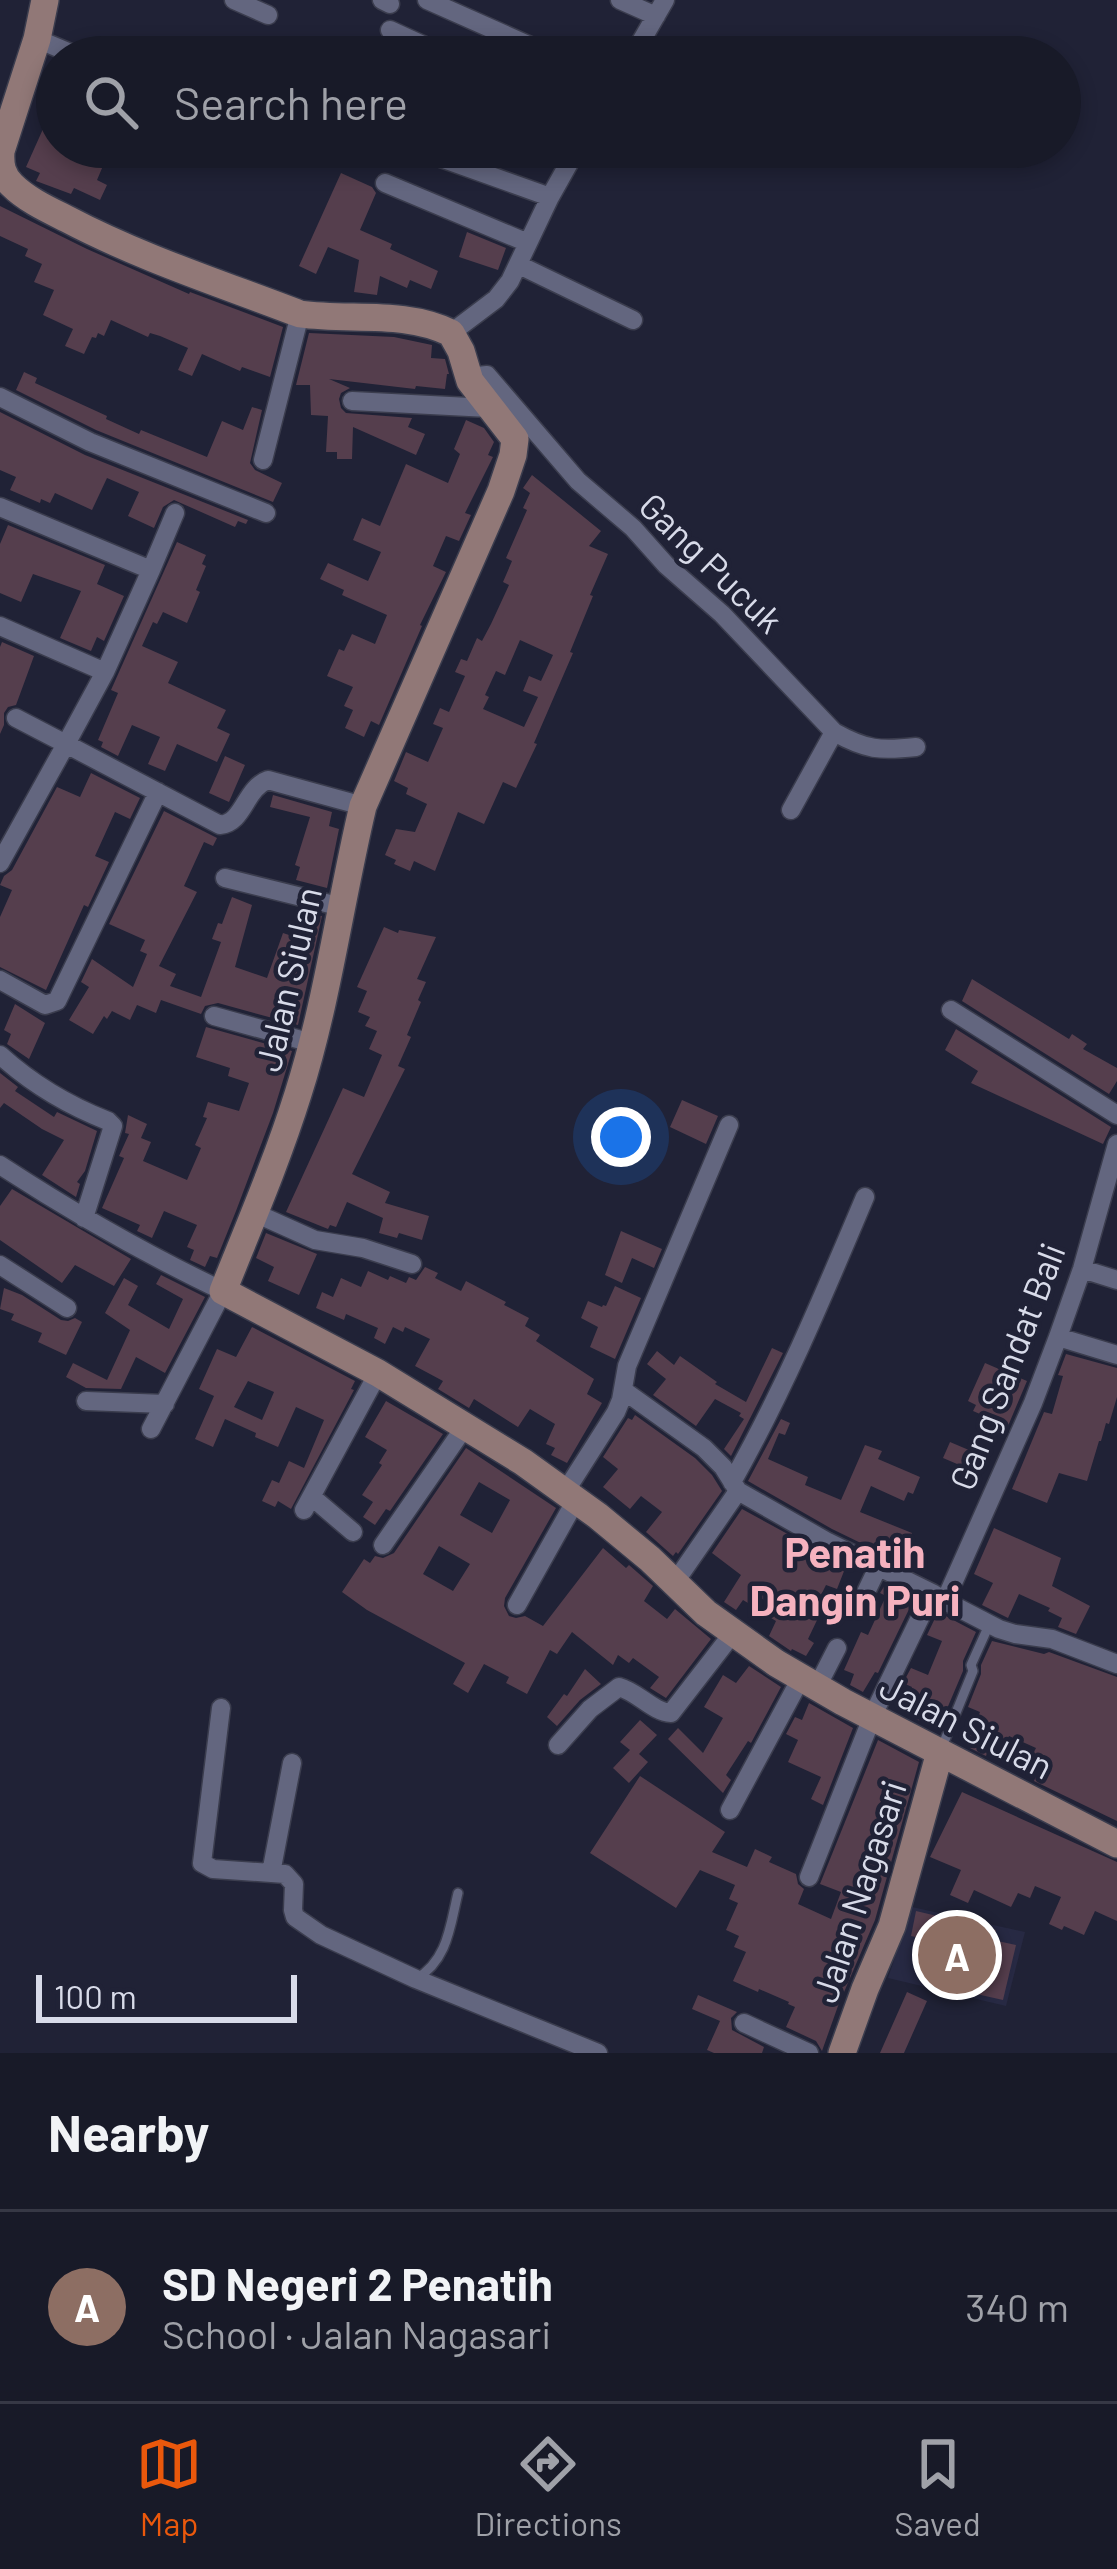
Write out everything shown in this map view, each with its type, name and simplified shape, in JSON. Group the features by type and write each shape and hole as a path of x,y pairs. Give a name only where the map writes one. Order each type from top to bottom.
{"street":[{"path":"39,36 45,0"},
{"path":"233,0 268,15"},
{"path":"427,0 508,36"},
{"path":"620,0 660,8 644,36"},
{"path":"390,30 403,36"},
{"path":"36,45 0,164 12,186 71,221 300,314 421,321 452,333 496,299 510,281 566,168"},
{"path":"470,168 550,196"},
{"path":"385,183 528,243"},
{"path":"519,265 633,320"},
{"path":"263,460 300,314"},
{"name":"Jalan Siulan","path":"452,333 489,407 515,439 513,455 363,806 298,1095 223,1291 466,1426 570,1496 622,1535 733,1633 809,1683 1117,1844"},
{"name":"Gang Pucuk","path":"476,375 533,426 578,481 722,614 834,732"},
{"path":"0,397 90,442 266,513"},
{"path":"352,401 489,407"},
{"path":"0,863 105,672 175,513"},
{"path":"3,515 151,570"},
{"path":"0,626 105,672"},
{"path":"16,718 220,825 233,822 255,787 268,780 363,806"},
{"path":"790,810 834,732 864,748 916,747"},
{"path":"0,980 45,1005 57,1001 158,791"},
{"path":"225,878 342,907"},
{"path":"951,1010 1117,1115"},
{"path":"214,1016 312,1043"},
{"path":"0,1055 38,1086 113,1126 84,1218"},
{"path":"517,1605 616,1412 627,1366 729,1125"},
{"name":"Gang Sandat Bali","path":"809,1877 874,1715 939,1597 1033,1403 1082,1269 1117,1144"},
{"path":"0,1166 155,1259 223,1291 151,1430"},
{"path":"675,1582 735,1486 865,1197"},
{"path":"255,1213 315,1240 412,1264"},
{"path":"0,1265 68,1308"},
{"path":"1082,1269 1117,1280"},
{"path":"1058,1337 1117,1355"},
{"path":"353,1532 308,1504 378,1373"},
{"path":"623,1390 704,1448 735,1486 878,1567 1015,1634 1052,1639 1117,1664"},
{"path":"86,1401 165,1404"},
{"path":"383,1545 466,1426"},
{"path":"858,1610 878,1567"},
{"path":"558,1745 590,1709 619,1687 671,1713 733,1633"},
{"path":"730,1810 809,1683 837,1648"},
{"path":"221,1708 202,1863 213,1869 291,1878 292,1910 300,1922 321,1935 598,2053"},
{"name":"Jalan Nagasari","path":"842,2053 892,1926 940,1752"},
{"path":"271,1873 292,1763"},
{"path":"744,2023 809,2053"}],"lane":[{"path":"940,1752 990,1623"},
{"path":"416,1979 440,1957 458,1893"}],"shaded area":[{"path":"912,1907 1025,1932 1006,2006 888,1978"}],"building":[{"path":"36,145 36,168 102,168 97,180 107,185 100,200 74,188 71,194 36,181 40,173 26,167"},
{"path":"341,173 376,193 360,230 438,271 431,289 410,280 407,288 380,276 377,295 354,292 359,260 328,247 316,274 299,266"},
{"path":"0,206 189,294 283,327 270,377 242,367 240,371 202,354 192,376 178,370 188,348 111,320 104,336 92,337 84,354 65,346 73,329 43,315 54,290 34,282 42,264 25,256 28,249 0,236"},
{"path":"467,232 506,248 498,270 459,257"},
{"path":"309,333 394,337 432,345 431,358 445,359 449,374 445,389 329,379 350,388 339,399 346,413 412,418 408,427 425,434 416,455 353,427 352,459 337,459 337,452 326,452 328,416 311,415 310,385 296,385"},
{"path":"24,372 37,378 35,383 106,419 207,457 222,421 243,430 252,407 262,410 250,463 282,483 273,502 96,430 16,390"},
{"path":"0,412 85,455 248,520 246,524 238,521 235,527 174,500 163,507 154,528 128,516 139,492 107,478 92,510 55,493 50,503 41,499 40,503 10,490 16,477 0,470"},
{"path":"466,420 484,428 494,442 488,455 493,457 465,513 471,515 459,541 446,536 433,566 446,572 379,725 371,721 364,737 345,728 353,710 344,706 353,687 327,676 352,634 375,644 387,615 342,595 344,590 320,579 328,563 368,581 381,552 353,540 362,518 380,526 406,464 448,483"},
{"path":"532,475 601,531 589,546 608,554 573,653 516,788 503,782 484,824 458,812 435,871 414,861 410,871 385,855 396,829 415,832 427,804 406,794 408,788 394,781 406,752 428,762 443,728 433,724 440,708 449,712 465,676 455,672 461,659 467,661 477,638 482,641 509,585 503,582 512,561 506,558 530,493 523,488","holes":["520,640 553,655 541,681 529,676 523,691 538,697 524,727 483,709 496,671 505,675"]},
{"path":"8,525 105,565 97,584 124,596 104,641 97,637 91,651 60,638 81,591 33,574 21,602 0,593 0,544"},
{"path":"177,542 206,555 196,590 200,592 187,623 163,612 142,646 178,662 168,683 226,710 217,728 230,734 217,762 177,744 165,771 148,764 160,737 132,725 118,756 98,740 118,693 111,690"},
{"path":"2,642 34,656 16,705 4,713 0,734 0,647"},
{"path":"225,756 245,765 229,802 209,793"},
{"path":"91,773 140,798 130,819 115,812 95,856 109,862 46,990 0,967 0,917 12,890 0,885 57,787 80,797"},
{"path":"273,795 332,812 329,826 339,829 327,888 296,880 300,867 295,865 310,817 270,807"},
{"path":"164,811 217,838 213,846 204,842 184,886 197,892 159,966 176,974 170,986 201,997 221,942 212,939 232,897 252,905 235,967 267,978 283,933 298,938 302,912 322,916 298,1025 218,1003 205,1006 201,1014 161,1000 156,1013 137,1005 130,1020 112,1011 93,1034 69,1020 89,987 81,982 92,959 133,987 147,954 140,951 145,940 109,924"},
{"path":"384,927 436,937 417,979 426,982 398,1066 405,1069 352,1174 390,1192 385,1203 429,1216 422,1240 379,1233 383,1218 347,1202 336,1227 328,1229 286,1212 343,1088 364,1097 382,1055 369,1049 377,1031 365,1026 370,1017 358,1012 367,991 357,987"},
{"path":"972,979 1069,1039 1072,1034 1087,1044 1083,1049 1117,1068 1117,1081 1109,1094 962,1001"},
{"path":"15,1004 45,1023 29,1059 7,1044 11,1034 4,1030"},
{"path":"206,1027 292,1051 236,1211 217,1258 210,1256 205,1267 190,1260 194,1250 187,1247 197,1225 164,1211 152,1238 137,1231 140,1225 102,1208 124,1158 119,1156 129,1134 125,1133 128,1115 147,1124 141,1138 151,1142 143,1161 187,1180 201,1148 195,1145 207,1118 203,1117 208,1102 239,1111 249,1083 228,1076 230,1068 196,1057"},
{"path":"956,1029 1111,1127 1103,1144 971,1083 978,1071 945,1050"},
{"path":"0,1073 18,1087 15,1091 54,1117 57,1112 97,1131 76,1197 42,1175 64,1140 4,1103 0,1108"},
{"path":"682,1100 718,1116 706,1144 670,1127"},
{"path":"12,1189 131,1259 114,1286 75,1265 62,1283 0,1240 0,1206"},
{"path":"621,1231 662,1249 654,1268 632,1258 622,1283 605,1275"},
{"path":"266,1233 317,1254 299,1295 268,1281 274,1267 256,1258"},
{"path":"425,1267 438,1273 435,1278 461,1291 466,1281 506,1302 504,1305 529,1318 525,1326 540,1335 536,1341 594,1379 587,1394 602,1403 567,1463 551,1455 555,1448 546,1444 555,1424 530,1409 518,1427 474,1399 469,1408 438,1389 443,1381 415,1366 430,1339 405,1327 403,1332 393,1327 385,1344 374,1338 378,1328 316,1308 322,1292 333,1297 341,1278 361,1287 368,1271 406,1283 409,1277 416,1280"},
{"path":"161,1275 205,1297 165,1373 136,1357 121,1389 86,1388 66,1377 73,1363 107,1380 130,1330 105,1313 124,1278 138,1286 128,1305 169,1329 183,1299 156,1284"},
{"path":"615,1286 641,1298 615,1359 590,1347 598,1327 581,1318 588,1301 606,1306"},
{"path":"4,1288 61,1320 82,1322 66,1355 38,1342 42,1333 11,1320 14,1314 0,1309"},
{"path":"252,1327 355,1381 291,1509 278,1501 275,1507 262,1501 272,1480 279,1483 289,1461 304,1468 324,1420 296,1407 278,1447 225,1419 213,1447 195,1439 214,1396 199,1389 217,1349 236,1357","holes":["248,1381 274,1392 262,1420 234,1407"]},
{"path":"772,1348 783,1353 731,1456 724,1449 744,1419 741,1413 715,1399 696,1426 653,1395 666,1379 647,1364 657,1351 674,1365 680,1356 746,1402"},
{"path":"1066,1354 1117,1368 1117,1397 1087,1481 1059,1473 1047,1503 1012,1489 1044,1412 1052,1414"},
{"path":"985,1363 1027,1381 1008,1426 973,1411 976,1405 968,1401"},
{"path":"386,1401 443,1434 390,1511 386,1509 375,1525 363,1517 373,1502 362,1495 387,1450 365,1437"},
{"path":"635,1415 695,1458 722,1491 673,1556 646,1532 662,1512 641,1496 630,1509 603,1487 618,1469 603,1457 628,1418"},
{"path":"781,1419 790,1423 785,1435 779,1433 768,1459 808,1477 805,1485 841,1500 865,1445 882,1451 878,1459 920,1477 913,1494 908,1492 904,1501 871,1486 860,1512 912,1533 900,1562 748,1481"},
{"path":"950,1442 990,1459 985,1471 978,1468 976,1472 943,1458"},
{"path":"466,1448 556,1508 505,1598 509,1616 525,1616 543,1626 603,1548 653,1586 644,1601 667,1619 675,1609 711,1639 666,1698 650,1688 659,1677 633,1658 629,1663 618,1655 613,1665 572,1632 557,1654 550,1650 527,1694 506,1683 509,1677 484,1664 468,1693 453,1684 465,1663 342,1592 364,1559 370,1563 375,1556 394,1553","holes":["479,1482 510,1500 492,1533 460,1515","439,1546 470,1564 453,1591 423,1574"]},
{"path":"742,1509 846,1566 837,1589 826,1585 812,1613 819,1616 806,1656 769,1636 776,1621 761,1612 767,1602 755,1594 736,1610 724,1602 741,1575 712,1553"},
{"path":"994,1528 1061,1558 1052,1586 1090,1606 1076,1634 1058,1627 1062,1618 1050,1608 1019,1594 1008,1618 982,1605 993,1583 974,1574"},
{"path":"885,1585 914,1599 878,1673 863,1692 850,1685 854,1674 844,1670 861,1632 868,1635 886,1596 880,1593"},
{"path":"938,1612 976,1632 938,1730 914,1718 918,1708 906,1703 912,1687 903,1683 911,1668 928,1675 942,1641 927,1635"},
{"path":"992,1641 1049,1652 1117,1677 1117,1821 1034,1781 1036,1748 1009,1736 1003,1749 989,1747 986,1756 970,1748 980,1712 968,1707"},
{"path":"749,1666 781,1687 751,1743 726,1775 731,1780 723,1793 668,1739 678,1728 703,1753 723,1718 704,1707 723,1675 736,1683"},
{"path":"585,1669 601,1684 557,1726 547,1717"},
{"path":"809,1703 853,1728 823,1805 811,1799 821,1777 788,1762 798,1740 786,1734 795,1717 802,1720"},
{"path":"640,1720 657,1735 639,1754 648,1762 629,1783 613,1768 630,1750 620,1742"},
{"path":"878,1740 919,1762 875,1920 822,2051 816,2041 786,2027 795,2007 789,2002 733,1981 746,1952 734,1947 739,1936 726,1930 738,1903 729,1899 735,1885 700,1870 676,1908 590,1853 640,1776 725,1832 712,1852 747,1867 755,1849 772,1857 769,1862 796,1874 804,1889 798,1904 831,1919 841,1892 820,1884"},
{"path":"962,1792 1117,1862 1117,1921 1095,1911 1084,1935 1064,1926 1062,1930 1049,1924 1061,1897 1035,1886 1030,1898 1018,1893 1011,1907 974,1890 968,1903 950,1895 961,1870 930,1857"},
{"path":"916,1911 996,1930 993,1940 1016,1945 1003,2000 923,1982 933,1941 911,1936"},
{"path":"907,1992 927,2001 904,2053 880,2053"},
{"path":"698,1995 737,2012 731,2018 732,2030 764,2047 762,2053 707,2050 720,2021 692,2009"}],"place":[{"name":"SD Negeri 2 Penatih","path":"957,1955"}],"district":[{"name":"Penatih Dangin Puri","path":"855,1575"}]}
